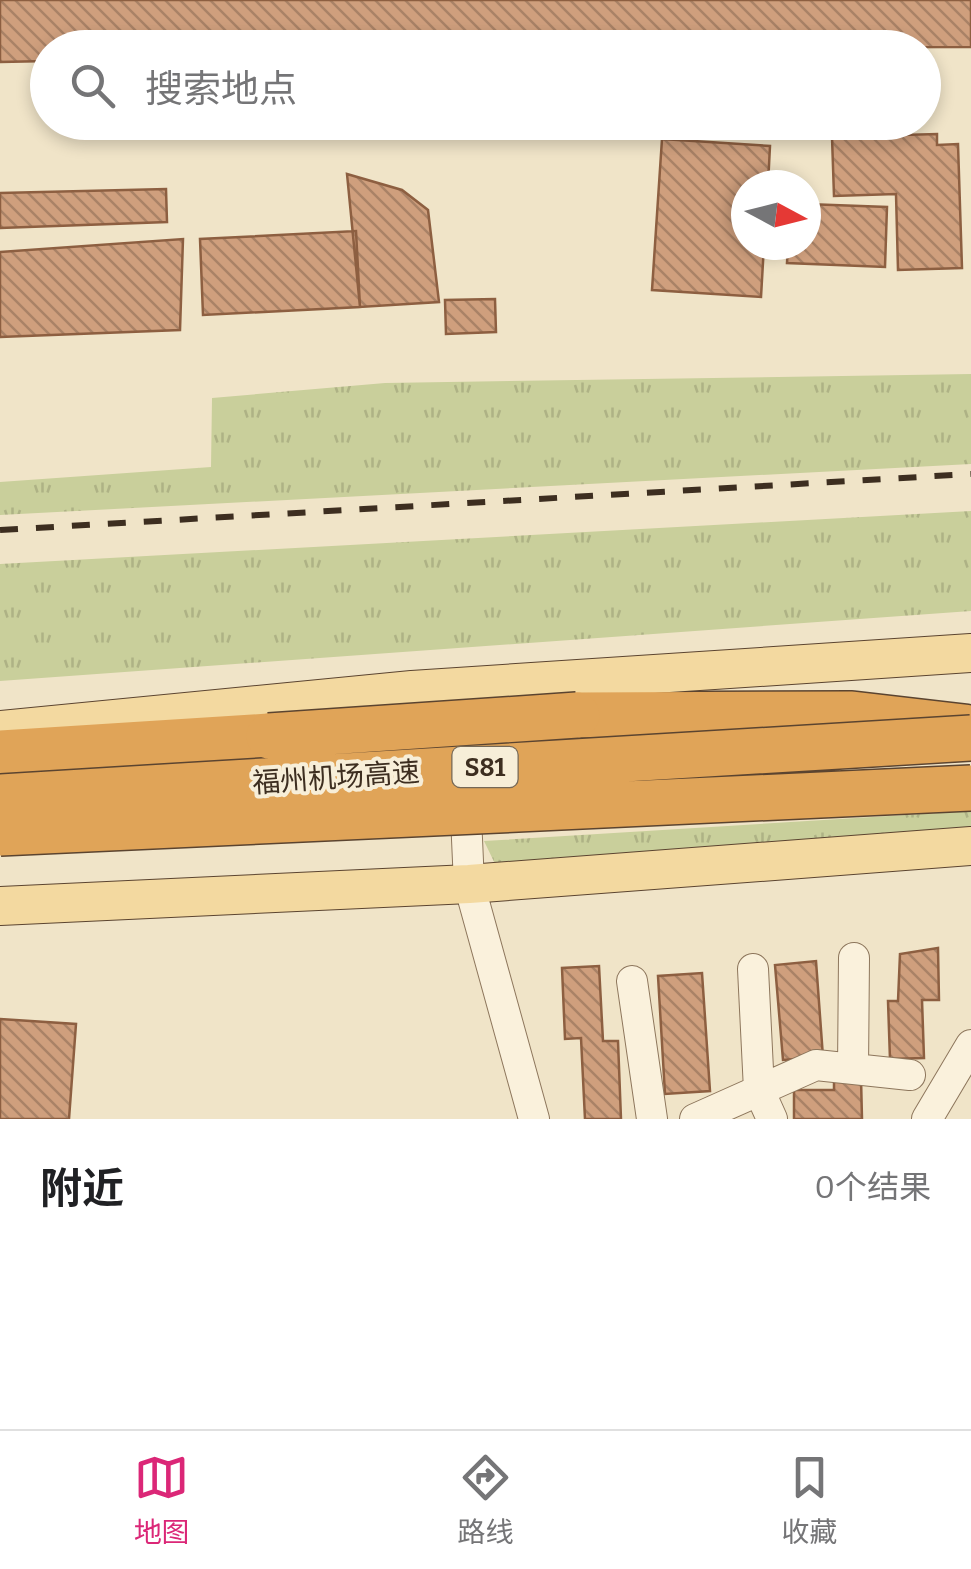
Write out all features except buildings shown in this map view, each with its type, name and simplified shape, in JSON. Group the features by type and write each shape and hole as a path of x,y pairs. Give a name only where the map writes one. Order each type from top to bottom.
{"highway":[{"path":"0,753 577,714 852,714 971,727"},
{"name":"福州机场高速","path":"0,798 971,738"},
{"name":"福州机场高速","path":"0,833 971,788"}],"main road":[{"path":"0,730 85,718 460,686 971,653"},
{"path":"0,906 469,884 971,846"}],"street":[{"path":"460,686 469,884 534,1119"},
{"path":"853,1069 854,958"},
{"path":"752,969 759,1090 772,1119"},
{"path":"632,981 652,1119"},
{"path":"927,1119 971,1045"},
{"path":"695,1119 816,1064 910,1076"}],"green space":[{"path":"971,374 971,464 0,515 0,482 211,467 212,398 385,383"},
{"path":"971,511 971,611 0,681 0,564"},
{"path":"971,811 971,837 499,872 484,841"}],"railway":[{"path":"0,530 971,474"}]}
